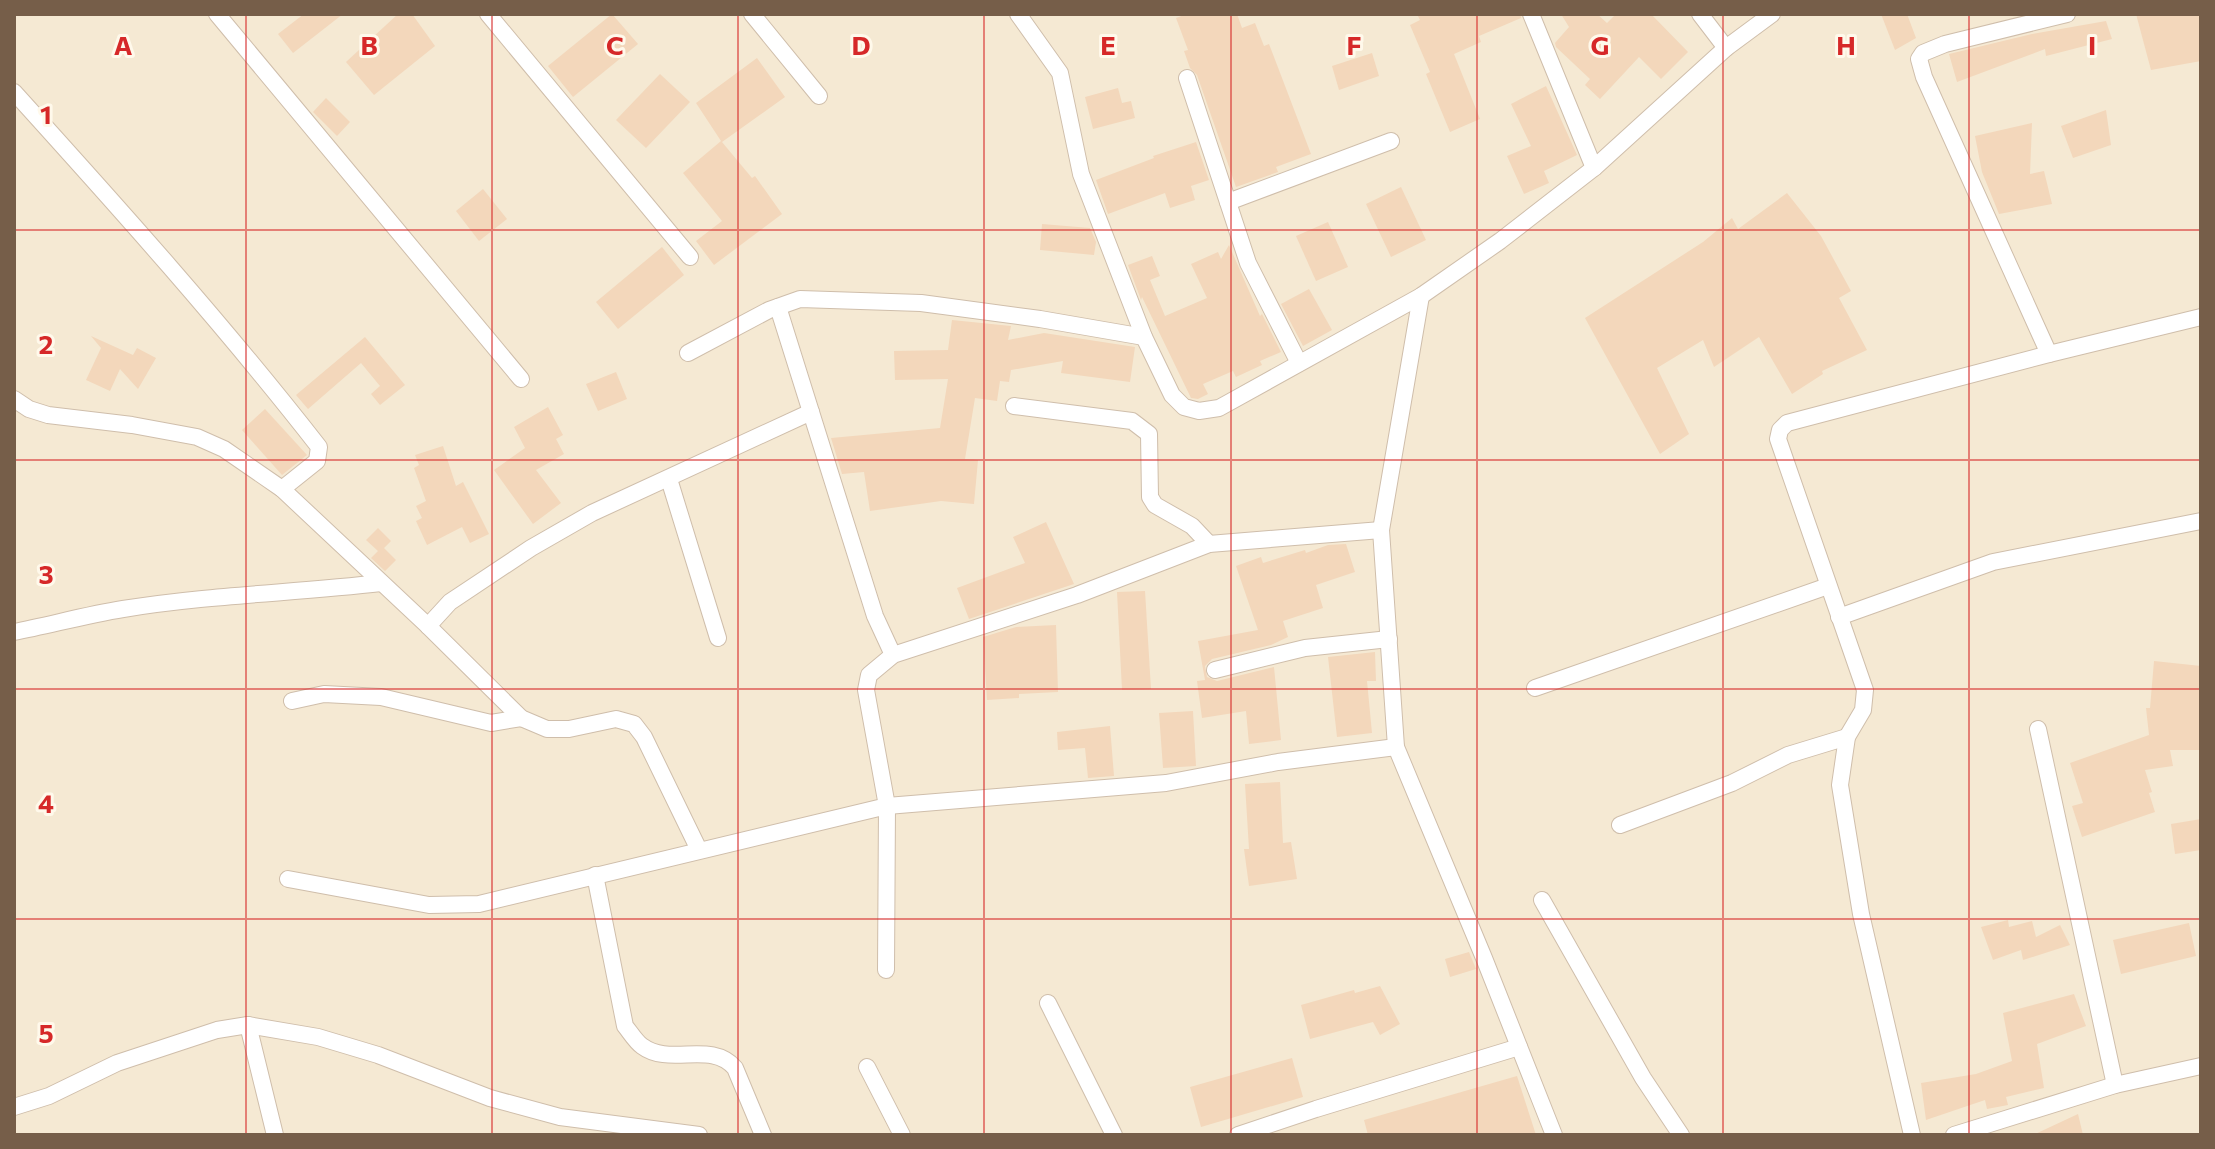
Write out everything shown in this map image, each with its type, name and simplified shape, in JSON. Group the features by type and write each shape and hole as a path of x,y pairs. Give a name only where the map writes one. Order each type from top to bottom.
{"street":[{"path":"217,14 521,379"},
{"path":"488,14 690,257"},
{"path":"752,14 819,96"},
{"path":"1018,14 1060,73 1081,174 1144,337 1172,395 1184,407 1199,411 1219,408 1421,296 1500,241 1594,168 1726,48 1772,14"},
{"path":"1531,14 1594,168"},
{"path":"1700,14 1726,48"},
{"path":"2049,354 1924,77 1919,59 1923,53 1945,44 2067,14"},
{"path":"1187,78 1248,263 1299,363"},
{"path":"14,92 250,359 319,447 317,461 282,489"},
{"path":"1228,202 1391,141"},
{"path":"1421,296 1381,530 1396,747 1554,1135"},
{"path":"688,353 800,299 921,303 1144,337"},
{"path":"778,307 875,616 893,655"},
{"path":"1912,1135 1861,914 1840,785 1847,737 1863,710 1865,690 1778,439 1780,430 1787,423 2201,317"},
{"path":"14,399 29,409 48,415 197,437 224,449 282,489 521,718 547,729 569,729 616,719 634,724 644,737 699,850"},
{"path":"1014,406 1132,421 1149,434 1150,497 1155,505 1192,526 1209,544"},
{"path":"428,626 450,602 531,548 592,513 811,412"},
{"path":"669,479 718,638"},
{"path":"1839,617 1993,562 2201,521"},
{"path":"886,970 887,806 866,681 893,655 1077,595 1209,544 1381,530"},
{"path":"14,632 122,609 381,583"},
{"path":"1535,688 1828,586"},
{"path":"1215,670 1305,648 1389,639"},
{"path":"292,701 324,694 381,697 491,723 521,718"},
{"path":"2038,729 2115,1085"},
{"path":"1620,825 1732,783 1788,755 1847,737"},
{"path":"288,879 429,905 479,904 887,806 1166,783 1278,762 1396,747"},
{"path":"595,875 625,1026 641,1046 656,1053 716,1055 727,1059 735,1068 763,1135"},
{"path":"1542,900 1643,1078 1681,1135"},
{"path":"1048,1003 1114,1135"},
{"path":"248,1025 275,1135"},
{"path":"14,1107 49,1096 117,1063 217,1030 248,1025 318,1037 378,1055 490,1098 560,1117 699,1135"},
{"path":"1238,1135 1519,1047"},
{"path":"1954,1135 2115,1085 2201,1066"},
{"path":"867,1067 902,1135"}],"shaded area":[{"path":"14,14 2201,14 2201,1135 14,1135"}],"building":[{"path":"304,14 343,14 293,53 278,34"},
{"path":"398,14 412,14 435,46 374,95 346,62"},
{"path":"612,14 638,44 573,97 548,66"},
{"path":"1187,14 1237,14 1242,28 1255,23 1264,46 1269,44 1311,154 1276,167 1278,172 1236,187 1197,75 1190,68 1184,51 1188,50 1176,18"},
{"path":"1417,14 1520,14 1521,18 1479,36 1481,42 1454,54 1480,119 1450,132 1410,25 1420,20"},
{"path":"1561,14 1597,14 1607,23 1616,14 1651,14 1688,52 1661,79 1639,57 1600,99 1585,85 1590,79 1556,47 1555,43 1569,27"},
{"path":"1881,14 1907,14 1916,38 1895,50"},
{"path":"2136,14 2201,14 2201,61 2151,70"},
{"path":"2106,21 2112,39 2046,56 2045,49 1957,82 1949,54 2032,34"},
{"path":"1372,53 1379,76 1339,90 1332,66"},
{"path":"757,58 785,97 722,142 752,178 755,176 782,214 714,265 696,241 722,221 683,173 721,141 696,103"},
{"path":"660,74 690,102 646,148 616,120"},
{"path":"1546,86 1577,155 1544,171 1549,183 1524,194 1507,156 1531,146 1511,104"},
{"path":"1118,88 1122,103 1131,101 1135,118 1093,129 1085,97"},
{"path":"326,98 350,122 337,136 313,112"},
{"path":"2106,110 2111,145 2073,158 2061,126"},
{"path":"2032,123 2030,174 2044,171 2052,204 1999,214 1982,172 1975,136"},
{"path":"1196,142 1209,180 1191,186 1195,200 1170,208 1165,193 1108,214 1096,180"},
{"path":"1401,187 1426,240 1391,257 1366,204"},
{"path":"483,189 507,219 479,241 456,211"},
{"path":"1787,193 1821,236 1851,291 1839,298 1867,350 1822,371 1823,374 1792,394 1759,337 1714,367 1703,340 1657,368 1689,434 1660,454 1585,318 1703,242 1732,218 1738,229"},
{"path":"1328,222 1348,267 1316,281 1296,236"},
{"path":"1042,224 1090,228 1096,242 1094,255 1040,250"},
{"path":"1229,245 1260,316 1262,314 1281,352 1236,377 1233,371 1203,384 1208,394 1198,399 1191,398 1142,297 1141,300 1128,265 1152,256 1160,276 1150,280 1165,316 1207,298 1191,264 1218,252 1221,259"},
{"path":"662,247 684,275 618,329 596,302"},
{"path":"1309,289 1332,330 1303,346 1281,304"},
{"path":"952,320 1011,326 1008,340 1044,333 1135,347 1130,382 1061,373 1063,361 1011,370 1009,382 1000,381 997,401 975,398 965,459 978,460 974,504 941,501 870,511 864,472 842,474 831,438 940,428 948,379 895,380 894,351 948,350"},
{"path":"91,336 133,355 137,348 156,358 138,389 120,369 110,391 86,380 101,348"},
{"path":"365,337 405,385 380,405 371,394 380,386 361,363 308,409 296,395"},
{"path":"616,372 627,399 598,411 586,384"},
{"path":"548,407 563,435 556,439 564,454 536,470 561,503 533,524 494,470 525,448 514,427"},
{"path":"265,409 307,455 282,475 242,430"},
{"path":"443,446 456,486 463,482 489,534 470,543 462,527 427,545 416,521 422,518 416,506 426,501 414,468 419,465 415,455"},
{"path":"1046,522 1074,584 969,619 957,588 1025,563 1013,537"},
{"path":"378,528 391,541 384,548 396,560 385,571 371,558 378,551 366,540"},
{"path":"1346,544 1355,572 1316,585 1323,608 1283,621 1288,637 1271,645 1212,659 1205,666 1207,677 1217,681 1274,667 1281,740 1249,744 1246,711 1202,718 1197,681 1205,680 1198,641 1258,630 1236,566 1261,557 1263,563 1305,550 1306,553 1328,545"},
{"path":"1145,591 1151,689 1122,690 1117,592"},
{"path":"1056,625 1058,692 987,700 983,637 1016,627"},
{"path":"1375,652 1376,681 1367,681 1372,733 1337,737 1328,657"},
{"path":"2154,661 2201,666 2201,750 2170,750 2173,766 2145,770 2155,812 2082,837 2072,806 2083,803 2070,763 2149,735 2146,708 2150,708"},
{"path":"1193,711 1196,766 1163,768 1159,713"},
{"path":"1110,726 1114,776 1088,778 1085,748 1058,750 1057,732"},
{"path":"1280,782 1283,843 1291,842 1297,879 1249,886 1244,849 1249,849 1245,784"},
{"path":"2201,819 2201,850 2175,854 2171,824"},
{"path":"2008,920 2009,927 2032,921 2036,937 2060,925 2070,945 2023,960 2021,950 1993,960 1981,927"},
{"path":"2189,923 2196,956 2121,974 2113,940"},
{"path":"1469,952 1476,969 1450,977 1445,959"},
{"path":"1380,986 1400,1024 1380,1035 1373,1022 1310,1039 1301,1005"},
{"path":"2074,994 2086,1026 2037,1044 2044,1088 2006,1097 2008,1105 1987,1109 1985,1100 1926,1120 1921,1083 1976,1074 2012,1061 2003,1013"},
{"path":"1292,1058 1303,1097 1201,1127 1190,1087"},
{"path":"1517,1076 1536,1135 1368,1135 1364,1120"},
{"path":"2078,1114 2083,1135 2033,1135"}]}
